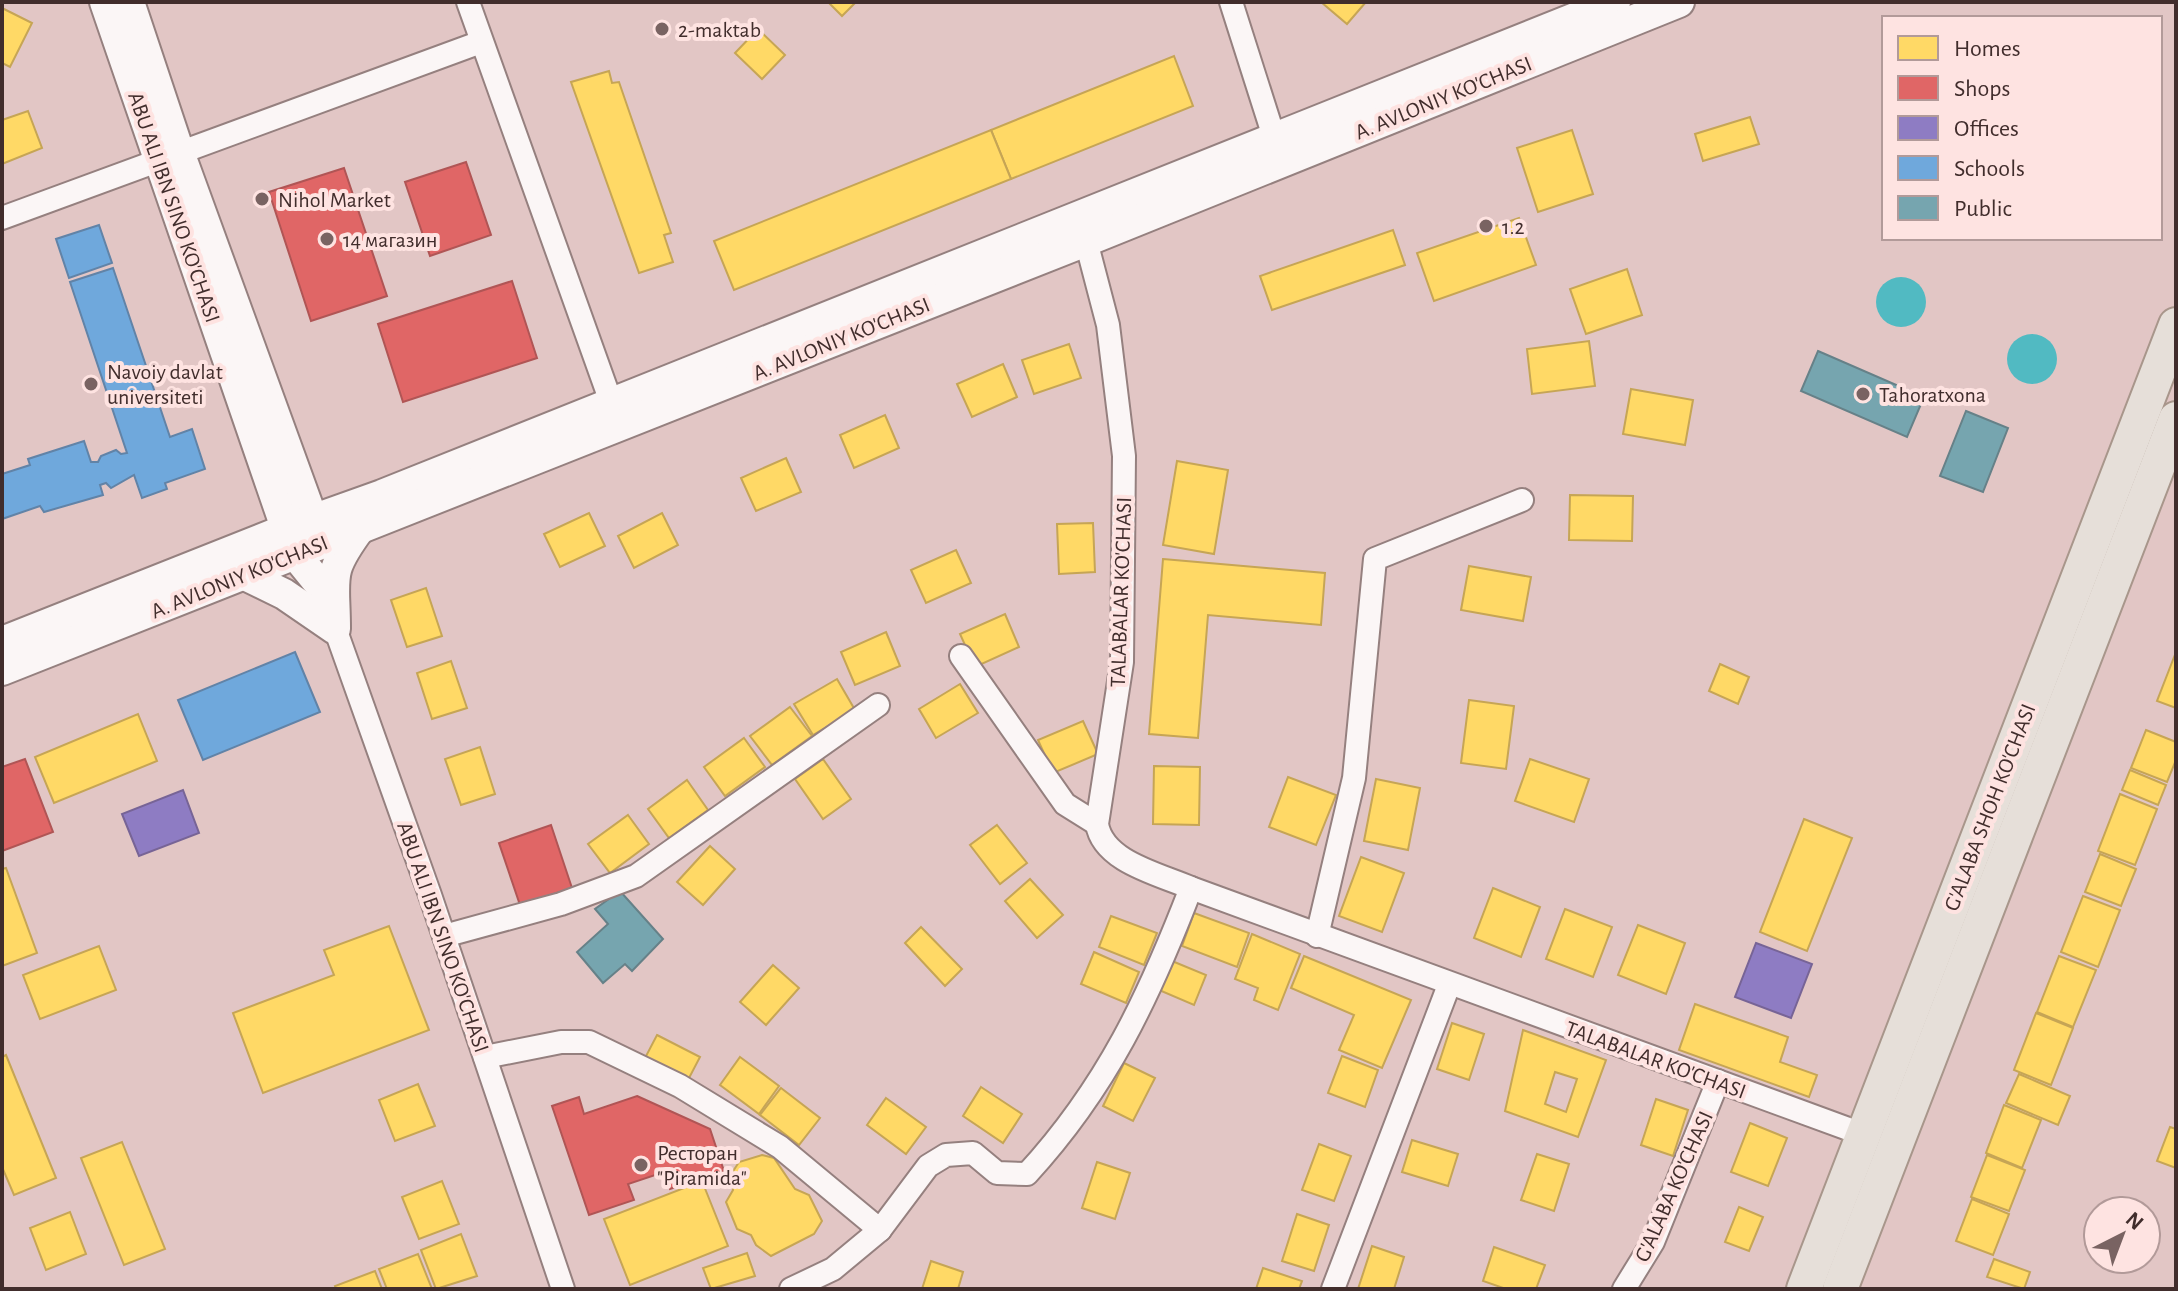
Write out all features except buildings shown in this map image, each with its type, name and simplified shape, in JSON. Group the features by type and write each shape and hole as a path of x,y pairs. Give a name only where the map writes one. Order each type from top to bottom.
{"main road":[{"name":"ABU ALI IBN SINO KO'CHASI","path":"105,2 170,159 321,586"},
{"name":"ABU ALI IBN SINO KO'CHASI","path":"129,2 170,159"},
{"name":"A. AVLONIY KO'CHASI","path":"358,516 611,402 1615,2"},
{"name":"A. AVLONIY KO'CHASI","path":"2,670 239,562 1086,241 1662,5"},
{"name":"G'ALABA SHOH KO'CHASI","path":"1804,1289 2176,325"},
{"name":"G'ALABA SHOH KO'CHASI","path":"1840,1289 2176,419"},
{"path":"282,478 324,494 358,516 332,578 335,629 239,562 282,478"},
{"name":"A. AVLONIY KO'CHASI","path":"2,642 239,562"}],"street":[{"path":"468,2 611,402"},
{"path":"1231,2 1274,137"},
{"path":"2,218 170,159 481,42"},
{"name":"TALABALAR KO'CHASI","path":"1086,241 1108,325 1124,456 1122,662 1097,824 1099,840 1115,854 1191,888 1862,1134"},
{"path":"1317,936 1354,778 1375,559 1522,500"},
{"name":"ABU ALI IBN SINO KO'CHASI","path":"321,586 563,1289"},
{"path":"961,656 1065,804 1097,824"},
{"path":"444,936 561,904 636,876 878,705"},
{"path":"791,1289 833,1269 880,1230 928,1166 946,1155 973,1153 997,1173 1027,1174 1048,1151 1117,1055 1154,984 1191,888"},
{"path":"1333,1289 1449,985"},
{"path":"485,1057 561,1042 589,1042 680,1086 780,1147 880,1230"},
{"name":"G'ALABA KO'CHASI","path":"1624,1289 1653,1242 1718,1081"}],"water":[{"path":"1901,277 1918,285 1926,302 1918,319 1901,327 1884,319 1876,302 1884,285"},
{"path":"2032,334 2049,342 2057,359 2049,376 2032,384 2015,376 2007,359 2015,342"}],"place":[{"name":"2-maktab","path":"662,29"},
{"name":"Nihol Market","path":"262,199"},
{"name":"1.2","path":"1486,226"},
{"name":"14 магазин","path":"327,239"},
{"name":"Navoiy davlat universiteti","path":"91,384"},
{"name":"Tahoratxona","path":"1863,394"},
{"name":"Ресторан \"Piramida\"","path":"641,1165"}]}
